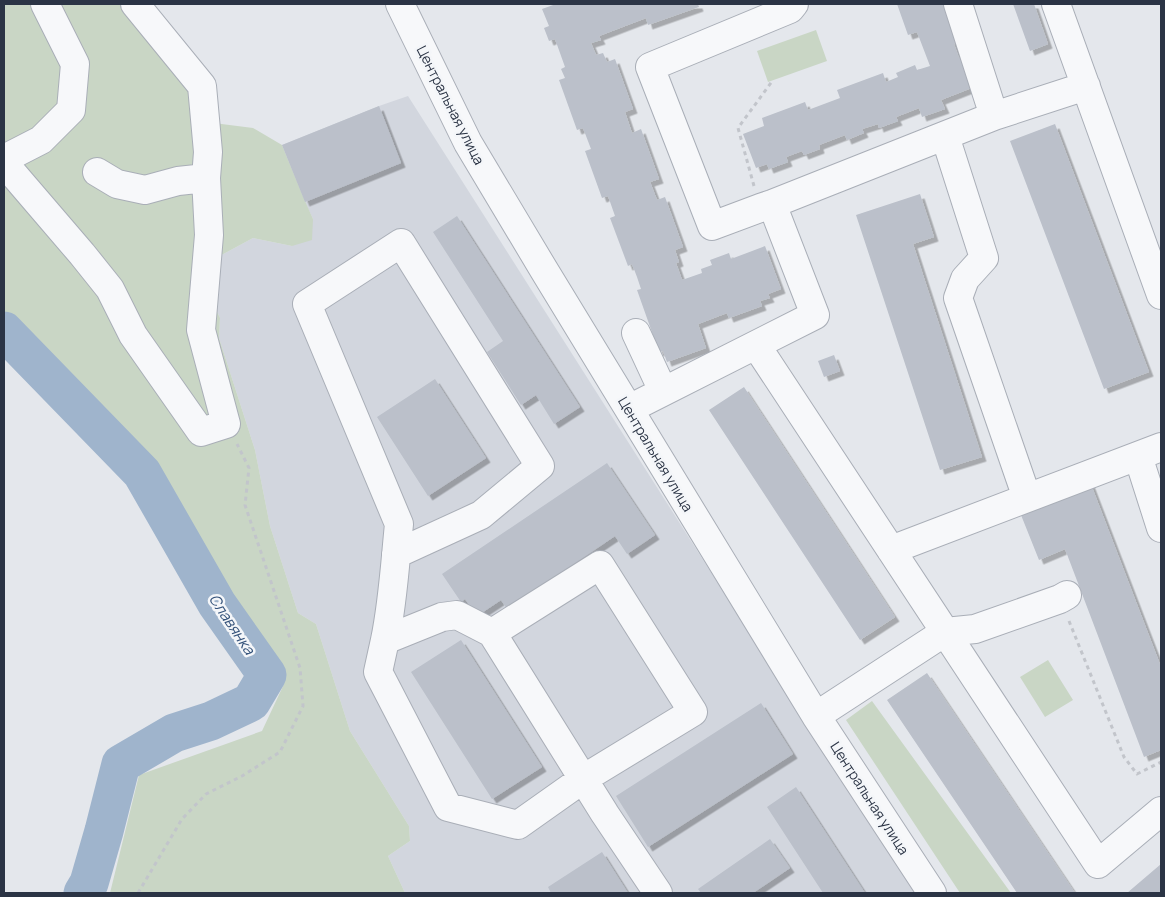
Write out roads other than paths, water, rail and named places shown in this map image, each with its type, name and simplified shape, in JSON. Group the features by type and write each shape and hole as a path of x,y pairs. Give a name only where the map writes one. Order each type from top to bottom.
{"street":[{"path":"45,4 75,64 71,110 41,140 4,161 110,289 133,335 202,432 226,424 201,330 210,235 206,178 208,152 202,86 135,4"},
{"name":"Центральная улица","path":"400,4 468,143 539,262 816,716 932,893"},
{"path":"794,4 790,9 650,67 712,226 994,116 1086,86"},
{"path":"958,4 994,116"},
{"path":"1056,4 1161,295"},
{"path":"945,136 984,258 966,279 958,298 1027,498"},
{"path":"97,172 117,184 145,190 178,181 206,178"},
{"path":"628,409 815,315 766,206"},
{"path":"396,554 481,516 540,466 401,243 308,304 399,524 396,554 390,619 378,672 448,807 518,824 583,779 693,712 600,565 492,632"},
{"path":"636,333 663,391"},
{"path":"756,345 1098,864 1161,812"},
{"path":"891,550 1150,451 1161,528"},
{"path":"816,716 945,632 975,629 1063,597"},
{"path":"385,640 442,617 456,615 492,632 583,779 658,893"}],"waterway":[{"name":"Славянка","path":"4,331 142,473 217,604 267,675 251,702 211,721 174,733 121,764 89,883 83,893"}]}
